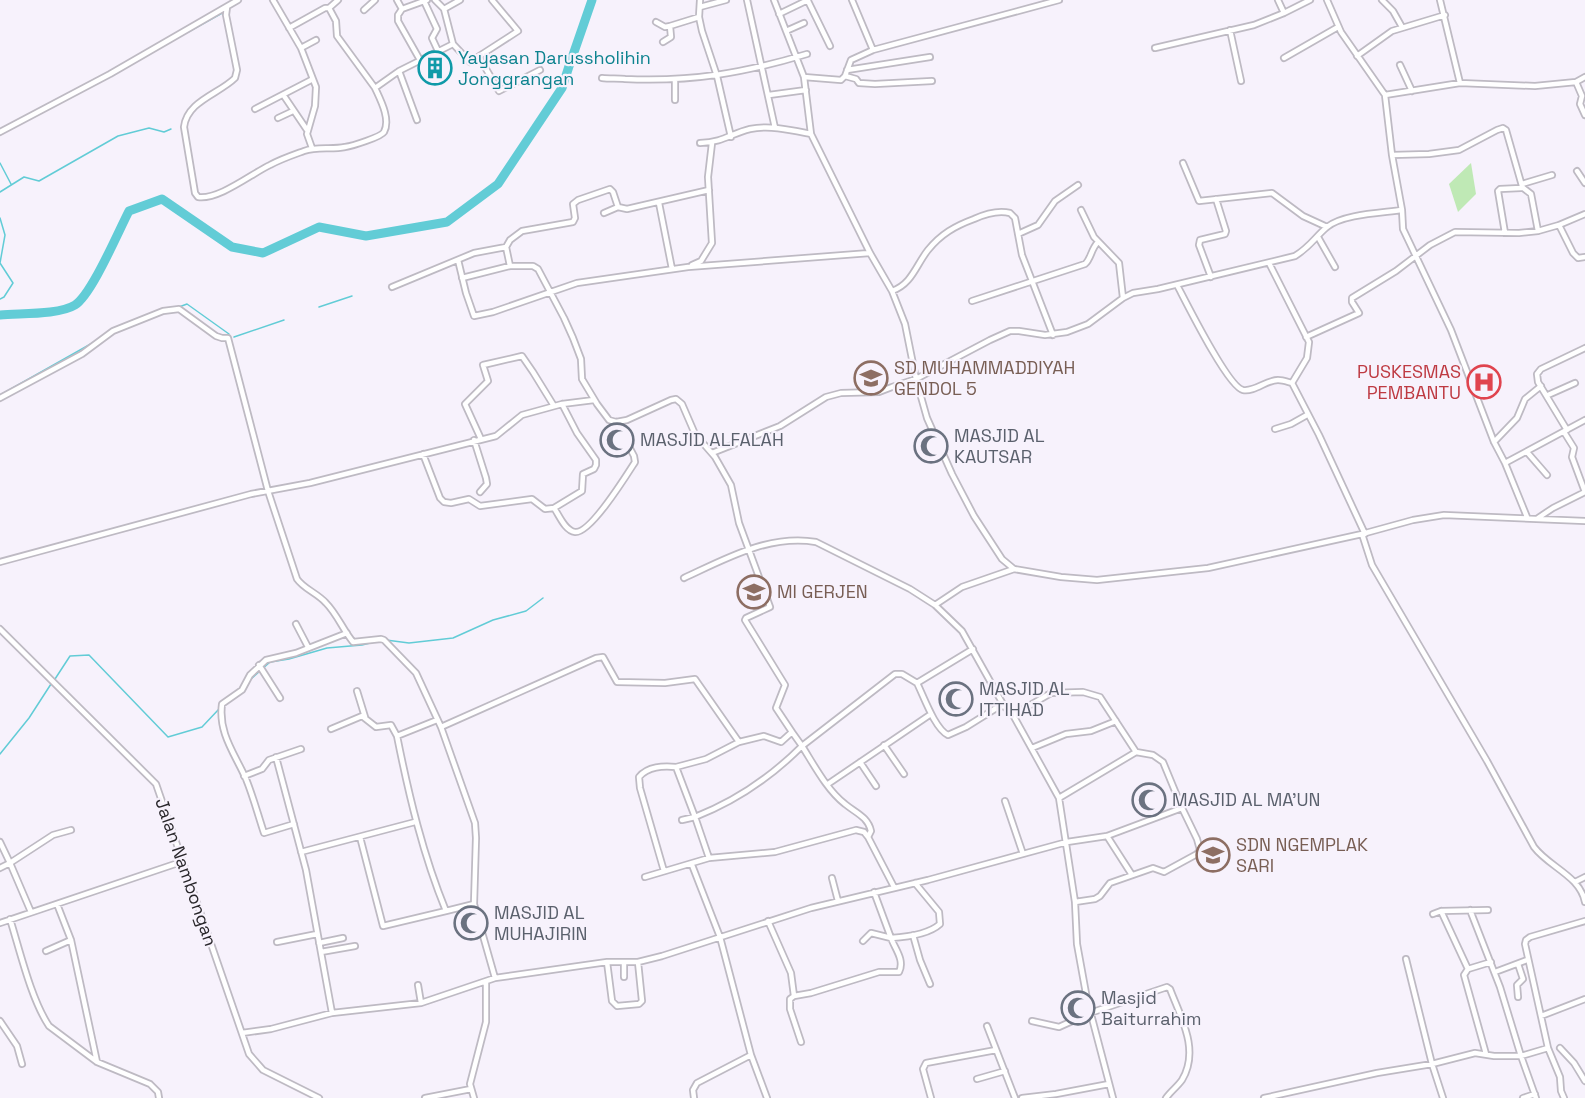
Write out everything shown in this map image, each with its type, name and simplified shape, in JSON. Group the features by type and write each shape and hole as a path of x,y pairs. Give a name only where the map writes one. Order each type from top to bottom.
{"street":[{"path":"0,132 110,74 238,0"},
{"path":"273,0 301,48 314,79 317,96 308,130"},
{"path":"227,7 226,15 237,74 232,82 190,110 184,120 195,193 201,198 224,190 273,163 312,148 345,147 383,134 385,129 384,108 375,87 337,36 336,21 323,0"},
{"path":"289,28 328,8 338,0"},
{"path":"364,10 375,0"},
{"path":"397,0 402,9"},
{"path":"420,60 398,21 398,15 402,9 425,0 437,29 432,38 438,51"},
{"path":"435,0 444,9 453,44 470,61 480,57 518,31 492,0"},
{"path":"444,9 460,0"},
{"path":"700,0 699,17 702,31 717,76 731,137"},
{"path":"700,7 726,0"},
{"path":"747,0 775,128"},
{"path":"774,0 804,77 811,134 870,253 892,291 905,324 927,418 952,474 975,516 997,551 1014,569"},
{"path":"852,0 873,50"},
{"path":"804,77 841,80 851,60 873,50 1059,0"},
{"path":"1278,0 1284,13"},
{"path":"1155,48 1254,25 1310,0"},
{"path":"1327,0 1338,27 1385,96 1402,210 1402,229 1451,330 1494,442 1527,518"},
{"path":"1382,0 1393,11 1402,27"},
{"path":"1440,0 1460,82"},
{"path":"779,14 808,1 830,46"},
{"path":"1357,56 1386,35 1402,27 1445,15"},
{"path":"656,22 665,27 699,17"},
{"path":"786,31 804,23"},
{"path":"663,42 671,37 670,26"},
{"path":"1284,58 1338,27"},
{"path":"1230,30 1241,81"},
{"path":"301,48 316,40"},
{"path":"375,87 399,71 453,44"},
{"path":"602,78 645,80 717,76 762,68 807,54"},
{"path":"480,57 499,91 540,70"},
{"path":"846,73 930,57"},
{"path":"1400,65 1412,91"},
{"path":"399,71 417,120"},
{"path":"846,73 859,83 932,81"},
{"path":"1385,96 1460,82 1535,87 1576,82 1585,77"},
{"path":"255,109 314,79"},
{"path":"675,79 675,100"},
{"path":"1576,82 1582,96 1580,104 1585,115"},
{"path":"769,95 806,90"},
{"path":"284,96 308,130 312,148"},
{"path":"278,118 293,111"},
{"path":"700,143 712,143 753,129 775,128 811,134"},
{"path":"1392,155 1459,150 1503,128 1509,133 1522,186 1531,194 1538,231"},
{"path":"688,267 701,261 712,243 708,177 712,143"},
{"path":"1183,164 1197,198 1202,201 1272,193 1303,216 1327,227"},
{"path":"1577,171 1585,183"},
{"path":"1505,232 1498,191 1522,186 1552,175"},
{"path":"1018,234 1038,225 1055,201 1078,185"},
{"path":"510,266 506,247 510,240 522,231 573,222 575,202 610,189 618,207"},
{"path":"604,213 618,207 627,209 709,190"},
{"path":"1211,277 1199,245 1200,240 1225,234 1216,199"},
{"path":"659,203 672,269"},
{"path":"1081,210 1098,242 1119,263 1124,298"},
{"path":"711,453 780,426 825,397 841,393 879,392 916,378 1010,332 1053,335 1088,324 1133,293 1177,285 1295,256 1308,249 1327,227 1343,219 1402,210"},
{"path":"892,291 906,283 930,248 953,227 986,215 1006,212 1015,218 1022,255 1053,335"},
{"path":"1364,321 1352,302 1352,298 1455,232 1538,231 1585,214"},
{"path":"1559,225 1573,253 1578,258 1585,257"},
{"path":"1318,237 1335,267"},
{"path":"972,301 1085,264 1098,242"},
{"path":"392,287 480,252 506,247"},
{"path":"458,260 474,316 577,283 688,267 870,253"},
{"path":"1269,263 1309,342 1309,353 1292,383"},
{"path":"462,278 510,266 532,266 537,269 573,338 581,359 582,378 594,400 609,420 616,422 627,420 671,400 676,399 682,404 695,434 721,466 731,485 739,523 770,608 746,618 745,621 785,685 776,708 843,803 866,819 871,831 868,837"},
{"path":"1177,285 1216,358 1238,388 1252,389 1278,380 1292,383"},
{"path":"0,398 82,354 113,331 163,311 179,309 216,336 228,338 268,491 297,579 329,606 356,643 381,639 389,644 416,673 441,727 475,823 474,904 495,978"},
{"path":"1306,337 1359,313"},
{"path":"1538,518 1585,492 1572,457 1574,448 1537,376 1539,370 1585,348"},
{"path":"481,439 465,404 488,381 483,365 522,356 554,406"},
{"path":"1292,383 1319,435 1363,534 1372,565 1487,761 1534,847 1542,857 1575,882 1584,895 1585,902"},
{"path":"1548,394 1575,383"},
{"path":"1494,442 1518,418 1525,399 1541,386"},
{"path":"0,562 268,491 310,483 481,439 500,433 522,415 562,404 594,400"},
{"path":"423,454 443,500 451,502 469,499 480,506 532,499 545,509 554,507 582,491 583,474 597,465 562,404"},
{"path":"1275,429 1291,424 1307,415"},
{"path":"1505,463 1585,420"},
{"path":"554,507 562,522 571,531 577,533 584,530 594,521 635,462 616,422"},
{"path":"474,440 487,484 480,492"},
{"path":"1527,452 1548,475"},
{"path":"935,605 962,587 1014,569 1060,577 1096,580 1208,568 1363,534 1413,520 1444,515 1585,521"},
{"path":"684,578 750,549 801,540 816,542 910,589 935,605 962,632 1004,706 1013,715 1059,798 1075,902 1077,944 1090,1013 1113,1098"},
{"path":"296,624 308,647"},
{"name":"Jalan Nambongan","path":"0,629 153,781 249,1054 258,1066 319,1098"},
{"path":"294,824 264,833 244,776 224,732 220,716 222,704 242,690 250,675 271,658 296,653 347,633"},
{"path":"917,683 973,649"},
{"path":"441,727 596,658 603,657 617,682 665,683 695,679 739,742"},
{"path":"259,666 280,698"},
{"path":"682,820 695,817 724,804 781,767 802,746 895,674 902,674 917,683 931,714 944,734 948,735 972,724 998,707 1004,706"},
{"path":"357,691 365,717 376,727 392,725 398,736 416,822 446,911"},
{"path":"1013,715 1051,693 1083,692 1100,697 1136,752"},
{"path":"828,784 931,714"},
{"path":"331,729 356,718 365,717"},
{"path":"398,736 437,720"},
{"path":"1032,748 1066,734 1090,731 1116,721"},
{"path":"664,871 640,788 639,777 643,772 706,759 739,742 764,736 781,742 792,732"},
{"path":"884,745 904,774"},
{"path":"244,776 262,769 269,760 301,749"},
{"path":"1059,798 1136,752 1153,755 1163,762 1200,850 1197,854 1164,872 1153,868 1132,875 1110,883 1095,899 1075,902"},
{"path":"276,757 301,852 332,1013"},
{"path":"860,762 876,786"},
{"path":"676,767 709,858"},
{"path":"1005,801 1023,854"},
{"path":"242,1033 272,1029 332,1013 421,1003 495,978 607,962 638,962 838,901 1067,842 1107,836 1182,808"},
{"path":"301,852 416,822"},
{"path":"0,868 53,835 71,830"},
{"path":"645,877 692,865 709,858 781,850 856,830 862,831 868,837 894,887"},
{"path":"1107,836 1132,875"},
{"path":"360,837 383,926 474,904"},
{"path":"0,842 30,912"},
{"path":"0,923 181,862"},
{"path":"692,865 720,937 752,1055 767,1098"},
{"path":"832,878 838,901"},
{"path":"1575,882 1585,878"},
{"path":"863,941 871,933 891,938 913,935 939,926 941,917 936,908 915,883"},
{"path":"801,1042 790,1009 790,999 794,996 879,972 899,972 902,969 902,961 874,892"},
{"path":"57,904 71,940 97,1062"},
{"path":"1470,910 1495,972 1535,1096 1523,1098"},
{"path":"1433,915 1441,911 1488,910"},
{"path":"1441,911 1468,969"},
{"path":"10,919 44,1019 56,1032 97,1062 150,1084 158,1092 159,1098"},
{"path":"768,921 791,973 794,996"},
{"path":"1564,1098 1560,1077 1548,1048 1525,944 1530,937 1585,921"},
{"path":"277,942 317,934"},
{"path":"913,935 930,984"},
{"path":"319,943 343,938"},
{"path":"46,951 71,940"},
{"path":"321,952 355,946"},
{"path":"1406,959 1432,1064 1443,1098"},
{"path":"1495,972 1527,960"},
{"path":"607,962 612,1001 617,1006 639,1005 642,1001 638,962"},
{"path":"624,962 624,977"},
{"path":"1486,1054 1464,975 1468,969 1491,962"},
{"path":"1518,964 1523,979 1517,985 1518,997"},
{"path":"474,1098 471,1080 486,1023 486,982"},
{"path":"418,985 421,1003"},
{"path":"1032,1021 1059,1027 1090,1013 1167,987 1170,989 1188,1034 1190,1046 1187,1070 1181,1081 1166,1098"},
{"path":"1541,1016 1585,999"},
{"path":"0,1021 17,1046 22,1064"},
{"path":"987,1026 1015,1098"},
{"path":"1560,1047 1585,1081"},
{"path":"1264,1098 1475,1053 1521,1056 1548,1048"},
{"path":"931,1098 923,1070 926,1063 996,1050"},
{"path":"694,1098 693,1090 697,1083 752,1055"},
{"path":"977,1079 1005,1071"},
{"path":"1022,1098 1109,1084"},
{"path":"425,1098 471,1089"}],"green space":[{"path":"1471,163 1476,194 1458,212 1449,184"}],"waterway":[{"path":"573,55 592,0"},
{"path":"188,32 224,12"},
{"path":"0,315 49,312 75,305 82,299 97,276 129,211 162,199 232,247 263,253 319,227 366,236 447,222 498,184 562,88 571,60"},
{"path":"0,192 24,177 39,181 118,136 149,128 164,132 171,129"},
{"path":"0,163 11,184"},
{"path":"0,218 5,235 0,263 13,283 4,297 0,299"},
{"path":"319,307 352,296"},
{"path":"179,307 187,304 229,334"},
{"path":"134,325 166,312"},
{"path":"234,337 284,320"},
{"path":"0,395 96,341"},
{"path":"386,640 409,643 453,638 493,620 526,611 543,598"},
{"path":"251,679 270,662 327,648 378,641"},
{"path":"55,679 70,656 89,655 168,737 202,727 219,709"},
{"path":"0,754 29,718 51,684"}],"place":[{"name":"Yayasan Darussholihin Jonggrangan","path":"435,68"},
{"name":"SD MUHAMMADDIYAH GENDOL 5","path":"871,378"},
{"name":"PUSKESMAS PEMBANTU","path":"1484,382"},
{"name":"MASJID ALFALAH","path":"617,440"},
{"name":"MASJID AL KAUTSAR","path":"931,446"},
{"name":"MI GERJEN","path":"754,592"},
{"name":"MASJID AL ITTIHAD","path":"956,699"},
{"name":"MASJID AL MA'UN","path":"1149,800"},
{"name":"SDN NGEMPLAK SARI","path":"1213,855"},
{"name":"MASJID AL MUHAJIRIN","path":"471,923"},
{"name":"Masjid Baiturrahim","path":"1078,1008"}]}
